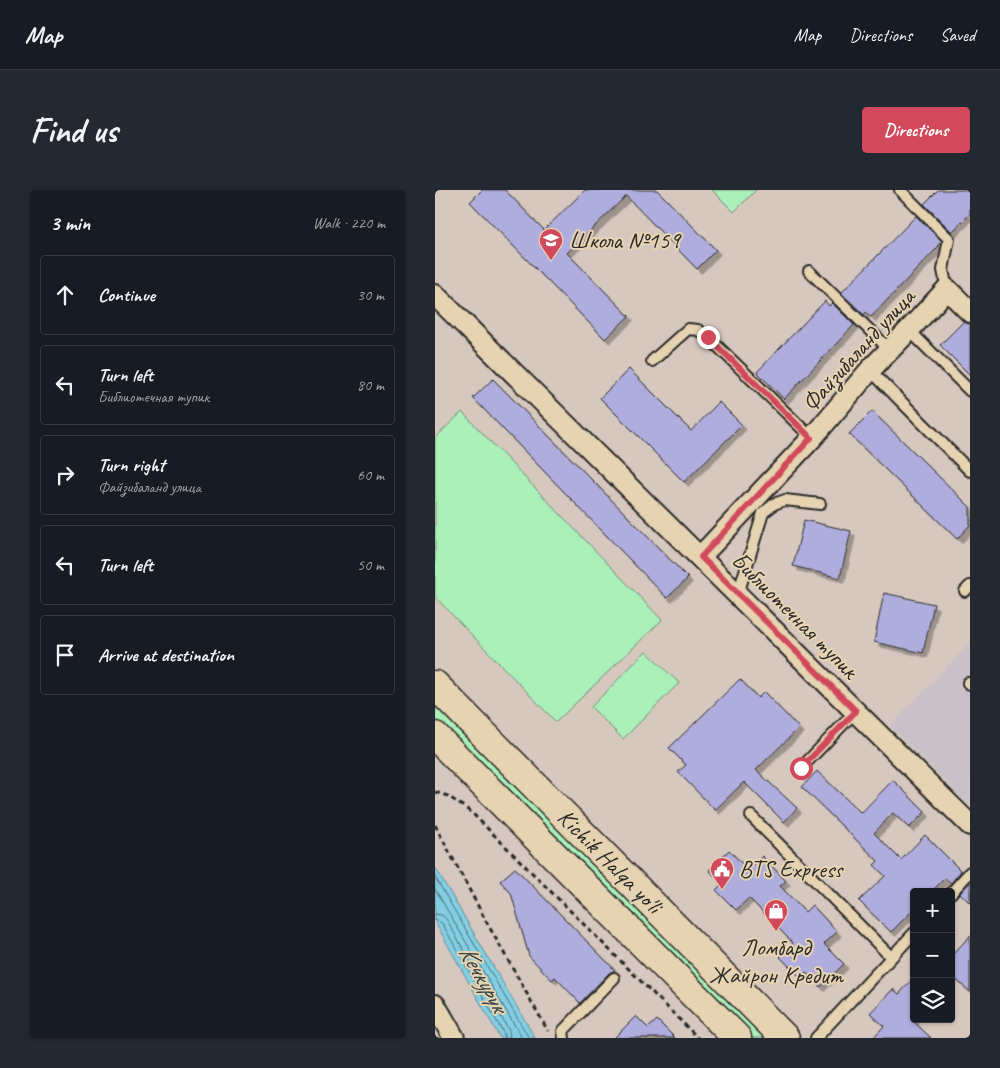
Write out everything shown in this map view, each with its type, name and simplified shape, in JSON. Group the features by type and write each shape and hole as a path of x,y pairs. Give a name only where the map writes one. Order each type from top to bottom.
{"highway":[{"name":"Kichik Halqa yo'li","path":"435,685 785,1038"},
{"name":"Kichik Halqa yo'li","path":"435,736 737,1038"}],"street":[{"name":"Файзибаланд улица","path":"701,557 811,438 870,370 947,289 970,312"},
{"name":"Библиотечная тупик","path":"435,295 970,824"},
{"path":"435,1005 455,1038"}],"lane":[{"path":"900,190 949,239 943,270 947,289"},
{"path":"809,271 890,350"},
{"path":"652,361 688,329 698,330 708,337 811,438"},
{"path":"909,330 970,391"},
{"path":"870,370 970,471"},
{"path":"738,594 763,513 774,504 785,500 820,504"},
{"path":"801,768 856,711"},
{"path":"751,816 891,957"},
{"path":"955,888 970,872"},
{"path":"815,1038 910,937"},
{"path":"563,1038 563,1031 614,978"}],"path":[{"path":"435,792 448,796 471,812 698,1038"},
{"path":"435,825 487,923 552,1038"}],"shaded area":[{"path":"970,643 970,806 890,726"}],"green space":[{"path":"712,190 756,190 734,212"},
{"path":"462,412 662,620 556,722 435,597 435,438"},
{"path":"646,651 679,683 623,739 591,707"},
{"path":"435,700 766,1038 753,1038 435,719"}],"water":[{"name":"Кечкурук","path":"435,867 535,1038 500,1038 435,922"}],"building":[{"name":"Школа №159","path":"482,190 505,190 544,230 585,190 657,190 716,250 697,269 626,196 567,253 629,316 605,339 470,202"},
{"path":"938,190 970,190 970,214 952,232 924,204"},
{"path":"916,216 942,241 871,317 866,312 864,315 841,293"},
{"path":"825,301 829,306 832,303 854,325 784,399 757,372"},
{"path":"963,322 970,324 970,375 940,345"},
{"path":"629,369 691,431 719,402 742,425 684,482 600,398"},
{"path":"493,379 688,578 667,598 473,398"},
{"path":"872,411 970,507 970,525 957,539 849,434"},
{"path":"804,520 851,531 840,578 793,566"},
{"path":"884,593 934,604 923,653 874,642"},
{"path":"740,679 758,698 764,692 799,728 756,770 797,808 784,822 744,782 715,810 678,772 686,765 669,748"},
{"path":"817,771 861,813 893,780 925,812 909,828 893,813 874,833 901,860 925,835 961,871 951,883 945,878 935,888 910,888 910,913 891,932 859,901 885,876 874,865 878,861 802,787"},
{"path":"729,850 748,870 762,856 786,881 780,886 805,912 812,905 837,932 824,944 844,964 820,987 806,972 800,977 780,957 793,943 749,898 736,910 716,890 722,884 709,870"},
{"path":"515,868 615,970 609,973 580,1003 555,977 552,980 529,956 511,893 500,881"},
{"path":"970,882 970,903 960,893"},
{"path":"970,936 970,992 955,979 955,952"},
{"path":"910,982 910,1023 915,1023 931,1038 873,1038 884,1026 870,1013 893,989 899,994"},
{"path":"636,1016 648,1028 657,1020 675,1038 614,1038"}],"place":[{"name":"Школа №159","path":"551,261"},
{"name":"BTS Express","path":"722,890"},
{"name":"Ломбард Жайрон Кредит","path":"776,932"}],"route":[{"path":"708,337 811,438 701,557 856,711 801,768"}]}
